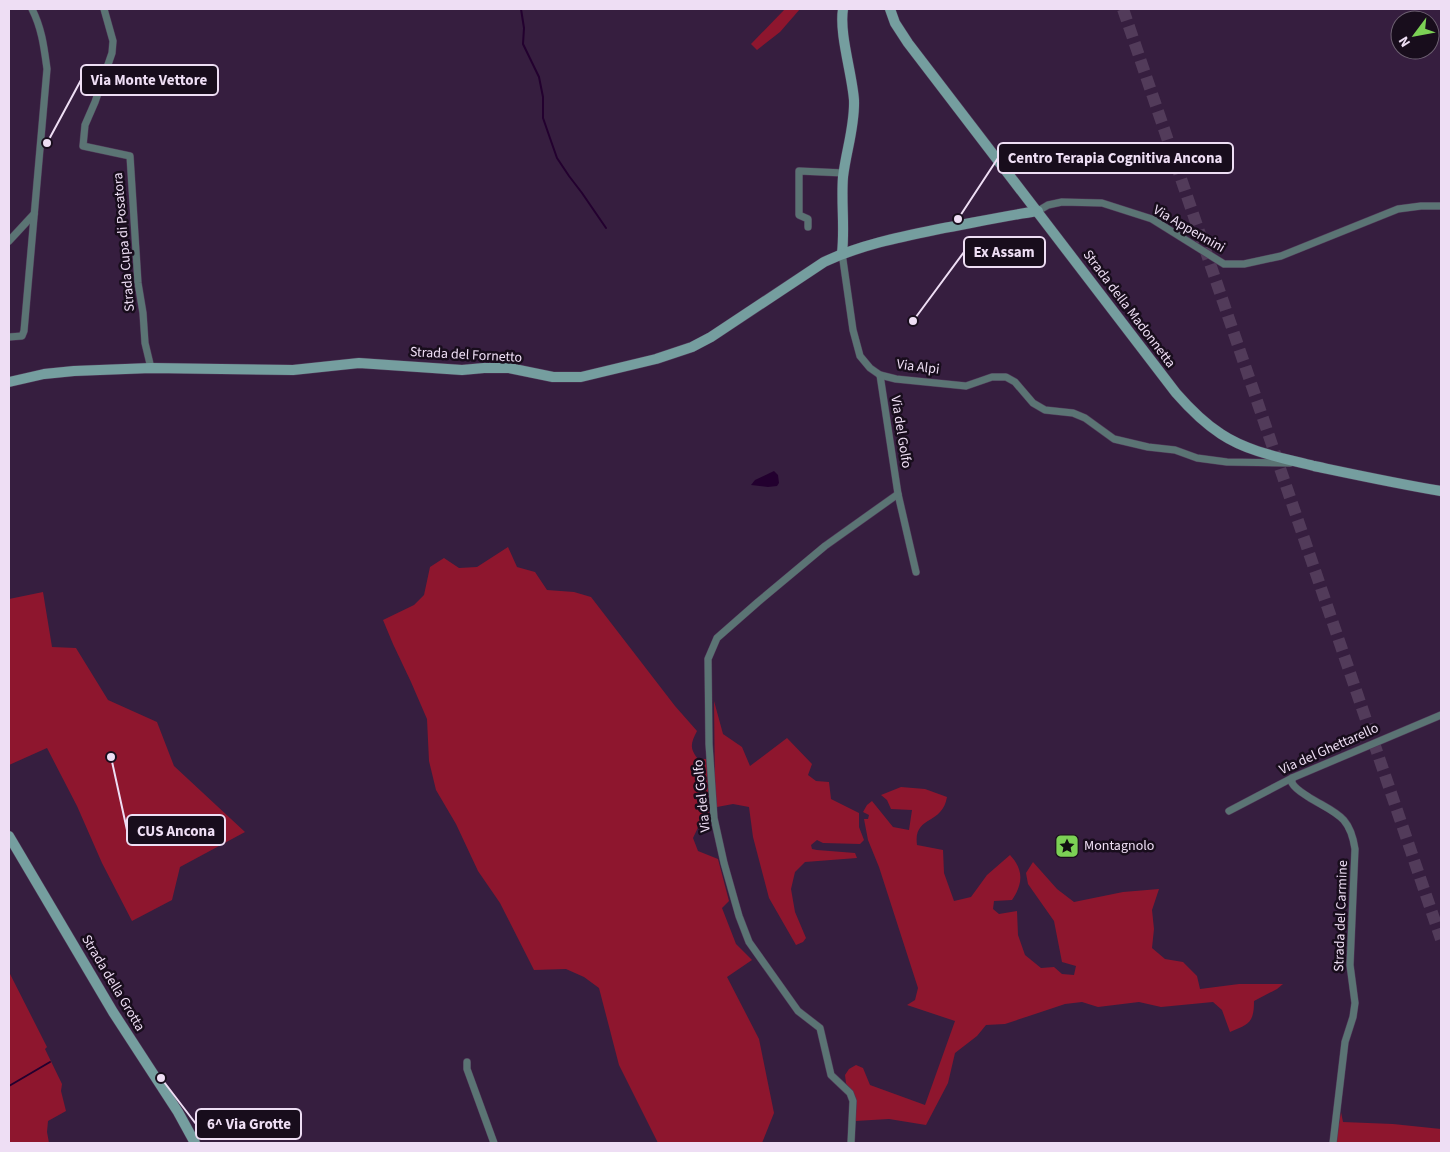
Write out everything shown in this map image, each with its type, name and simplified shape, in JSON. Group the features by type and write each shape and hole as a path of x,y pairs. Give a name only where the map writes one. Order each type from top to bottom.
{"street":[{"path":"9,337 22,336 24,331 47,69 43,38 38,20 32,9"},
{"name":"Strada Cupa di Posatora","path":"104,9 113,41 112,53 85,125 83,146 130,156 138,283 145,343 151,368"},
{"name":"Via Alpi","path":"843,9 843,32 852,78 854,111 844,173 842,254 853,330 860,356 870,368 880,375 896,379 966,386 992,377 1006,377 1015,382 1033,403 1045,410 1072,413 1085,418 1114,438 1148,447 1175,450 1197,458 1227,462 1307,464"},
{"name":"Strada della Madonnetta","path":"890,9 895,23 908,43 1176,393 1192,411 1222,435 1238,444 1307,464 1378,480 1441,491"},
{"path":"808,227 808,219 799,215 799,172 844,173"},
{"name":"Via Appennini","path":"1038,211 1048,205 1062,202 1102,203 1152,219 1224,264 1244,264 1281,256 1398,209 1441,206"},
{"name":"Strada del Fornetto","path":"9,382 44,374 151,368 294,370 359,363 462,370 510,368 554,377 581,377 656,359 692,347 711,337 824,262 842,254 897,237 1038,211"},
{"path":"9,241 34,213"},
{"name":"Via del Golfo","path":"880,375 898,494 916,572"},
{"name":"Via del Golfo","path":"851,1143 853,1101 850,1093 831,1075 820,1028 798,1011 748,942 738,916 714,818 709,744 708,659 717,638 758,602 824,546 898,494"},
{"name":"Via del Ghettarello","path":"1229,811 1292,778 1441,715"},
{"name":"Strada del Carmine","path":"1292,778 1292,783 1298,791 1339,815 1347,823 1353,834 1355,849 1350,964 1354,1003 1353,1017 1345,1042 1333,1143"},
{"name":"Strada della Grotta","path":"9,836 113,1012 178,1112 195,1143"},
{"path":"467,1062 467,1069 494,1143"}],"shaded area":[{"path":"785,9 800,9 780,32 757,50 751,44"},
{"path":"774,471 778,475 779,483 777,486 751,485 755,480"},
{"path":"508,547 517,567 535,572 547,590 574,592 591,597 675,706 697,731 692,742 692,748 698,759 707,759 709,814 703,817 693,838 698,851 718,859 729,901 722,908 736,944 752,960 727,977 759,1039 774,1113 762,1143 658,1143 619,1065 599,988 584,977 566,969 534,970 500,903 478,871 456,824 436,790 429,761 427,719 383,620 414,605 424,595 430,567 444,558 459,568 477,567"},
{"path":"43,592 52,647 76,648 108,700 157,722 174,766 245,832 180,867 172,900 132,921 47,748 9,765 9,599"},
{"path":"714,701 723,734 742,747 750,766 787,738 812,764 808,775 816,781 829,782 831,799 859,813 859,827 864,840 860,844 823,843 817,840 811,845 812,849 817,850 855,853 857,858 805,862 795,872 791,889 795,912 806,938 803,942 796,945 769,898 753,837 749,807 733,804 717,807 715,792"},
{"path":"901,787 925,789 947,797 940,813 923,824 919,829 917,845 943,850 944,873 954,901 971,897 987,875 1010,855 1015,861 1020,872 1020,883 1016,894 1012,900 994,901 993,909 999,914 1017,911 1018,935 1025,955 1041,968 1054,967 1062,974 1074,975 1076,966 1062,962 1054,921 1028,884 1026,873 1033,862 1057,889 1074,902 1123,892 1159,889 1152,910 1154,929 1152,948 1165,959 1183,962 1197,976 1200,989 1239,984 1283,984 1254,1001 1253,1014 1249,1022 1230,1032 1222,1010 1213,1002 1161,1007 1139,1002 1098,1007 1082,1002 1065,1004 1005,1024 986,1025 977,1036 955,1053 948,1083 926,1125 889,1119 855,1121 851,1091 846,1083 845,1075 849,1069 856,1065 863,1068 870,1085 925,1105 955,1021 907,1005 915,1000 918,988 879,867 868,840 864,819 868,819 869,815 863,812 872,801 893,827 909,830 912,810 891,809 887,800 881,795"},
{"path":"9,972 47,1047 45,1049 62,1084 61,1091 66,1111 48,1121 49,1143 9,1143"},
{"path":"1341,1112 1343,1122 1393,1124 1441,1129 1441,1143 1336,1143"}],"waterway":[{"path":"521,9 524,28 523,44 539,77 543,97 543,118 557,158 606,228"},
{"path":"9,1086 50,1062"}],"tunnel":[{"path":"1123,9 1441,939"}],"place":[{"name":"Via Monte Vettore","path":"47,143"},
{"name":"Centro Terapia Cognitiva Ancona","path":"958,219"},
{"name":"Ex Assam","path":"913,321"},
{"name":"CUS Ancona","path":"111,757"},
{"name":"Montagnolo","path":"1067,846"},
{"name":"6^ Via Grotte","path":"161,1078"}]}
